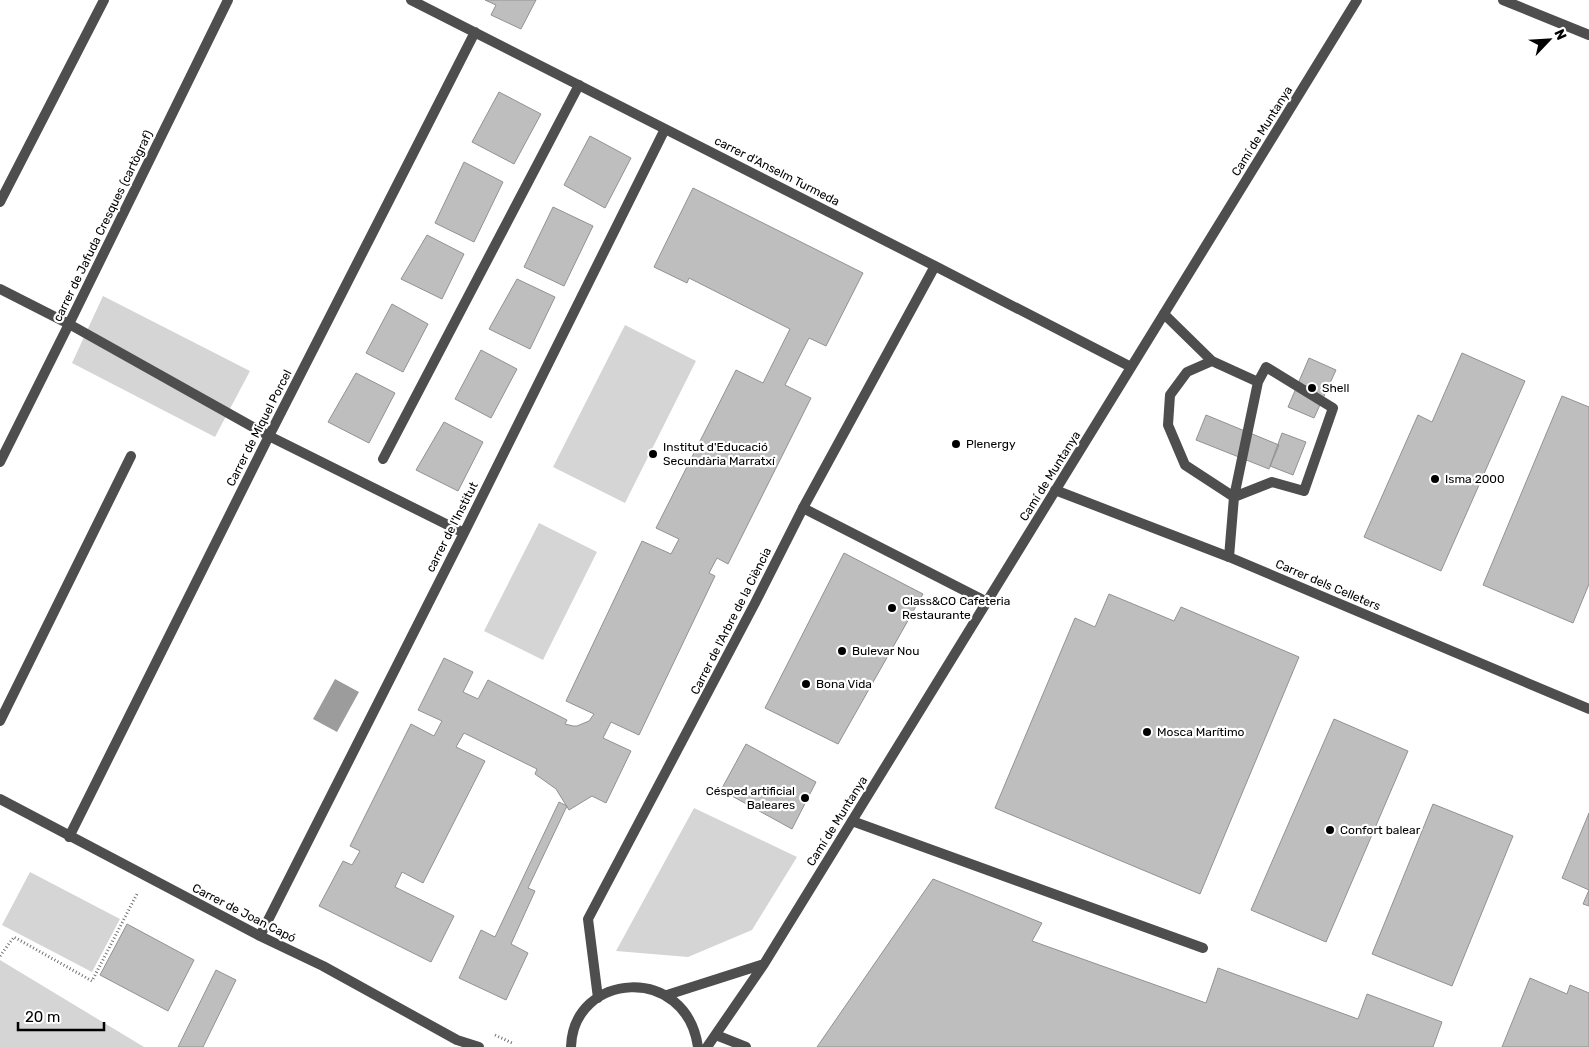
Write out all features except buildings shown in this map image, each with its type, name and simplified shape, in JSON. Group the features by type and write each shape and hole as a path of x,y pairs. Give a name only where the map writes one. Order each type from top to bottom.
{"street":[{"path":"0,202 104,0"},
{"name":"carrer de Jafuda Cresques (cartògraf)","path":"0,462 228,0"},
{"name":"carrer d'Anselm Turmeda","path":"411,0 1131,367"},
{"name":"Camí de Muntanya","path":"707,1047 764,964 1357,0"},
{"path":"1503,0 1589,35"},
{"name":"Carrer de Miquel Porcel","path":"69,837 269,436 475,32"},
{"path":"383,459 579,85"},
{"name":"carrer de l'Institut","path":"260,936 464,533 665,129"},
{"name":"Carrer de l'Arbre de la Ciència","path":"598,998 588,919 755,603 803,508 935,266"},
{"path":"0,289 69,324 269,436 464,533"},
{"path":"1164,314 1212,361 1258,382"},
{"path":"1212,361 1187,372 1170,395 1168,425 1185,465 1234,497"},
{"path":"1229,557 1234,497 1258,382 1266,367 1333,408 1304,490 1272,482 1234,497"},
{"path":"0,721 131,456"},
{"name":"Carrer dels Celleters","path":"1055,490 1229,557 1589,709"},
{"path":"803,508 987,602"},
{"name":"Carrer de Joan Capó","path":"0,799 260,936 323,966 457,1040 478,1047"},
{"path":"852,821 1203,948"},
{"path":"666,995 764,964"},
{"path":"570,1047 575,1026 584,1010 598,998 614,990 631,987 650,988 666,995 682,1008 693,1026 698,1047"},
{"path":"716,1035 746,1047"}],"path":[{"path":"0,956 14,938 92,981 147,877"}],"shaded area":[{"path":"103,296 250,371 215,437 72,363"},
{"path":"625,325 696,361 625,503 553,467"},
{"path":"539,523 597,552 543,660 484,631"},
{"path":"335,679 359,692 337,732 313,719"},
{"path":"694,808 797,857 752,930 688,957 616,951"},
{"path":"30,872 120,919 92,972 2,925"},
{"path":"0,960 144,1047 0,1047"}],"place":[{"name":"Shell","path":"1312,388"},
{"name":"Plenergy","path":"956,444"},
{"name":"Institut d'Educació Secundària Marratxí","path":"653,454"},
{"name":"Isma 2000","path":"1435,479"},
{"name":"Class&CO Cafeteria Restaurante","path":"892,608"},
{"name":"Bulevar Nou","path":"842,651"},
{"name":"Bona Vida","path":"806,684"},
{"name":"Mosca Marítimo","path":"1147,732"},
{"name":"Césped artificial Baleares","path":"805,798"},
{"name":"Confort balear","path":"1330,830"}]}
